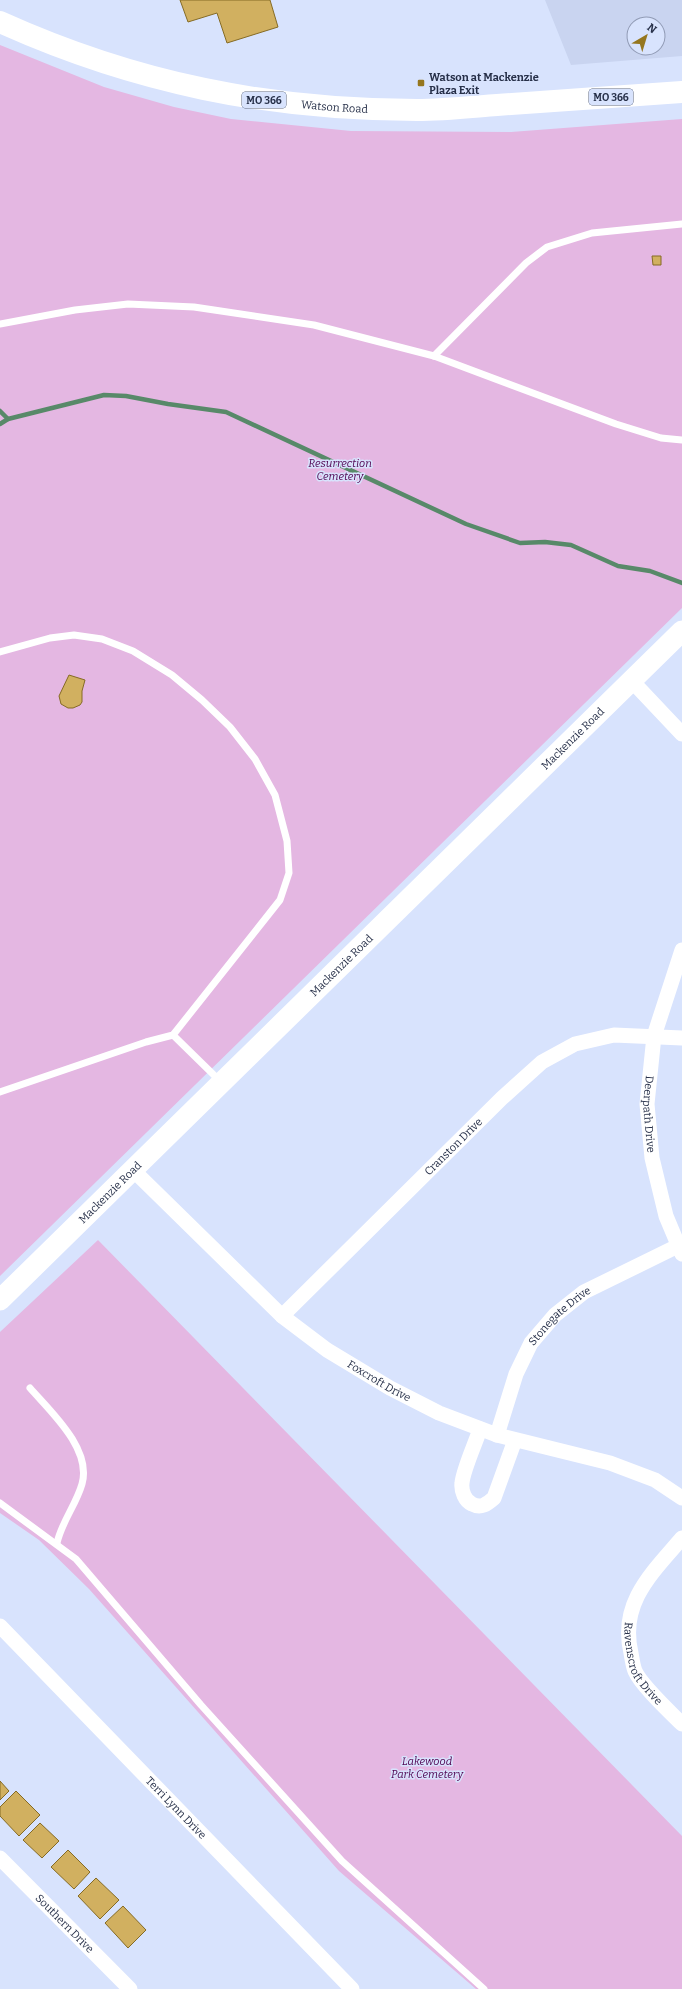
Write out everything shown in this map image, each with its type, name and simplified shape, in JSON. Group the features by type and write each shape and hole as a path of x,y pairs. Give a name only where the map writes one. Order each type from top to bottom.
{"main road":[{"name":"Watson Road","path":"0,22 71,52 150,77 228,94 307,106 419,110 682,92"},
{"name":"Mackenzie Road","path":"0,1300 682,631"}],"street":[{"path":"631,680 682,734"},
{"name":"Deerpath Drive","path":"680,1248 666,1216 652,1158 647,1104 654,1036 682,950"},
{"name":"Cranston Drive","path":"282,1316 491,1109 542,1062 575,1044 614,1035 682,1038"},
{"name":"Foxcroft Drive","path":"132,1169 282,1316 327,1350 390,1388 439,1413 497,1435 610,1463 655,1480 682,1498"},
{"name":"Stonegate Drive","path":"497,1435 516,1374 531,1343 556,1314 584,1292 680,1248"},
{"path":"480,1429 462,1483 463,1493 468,1502 477,1507 486,1505 494,1498 515,1440"},
{"name":"Ravenscroft Drive","path":"682,1538 644,1582 631,1608 628,1641 635,1672 660,1702 682,1724"},
{"name":"Terri Lynn Drive","path":"0,1626 352,1989"},
{"name":"Southern Drive","path":"0,1858 130,1989"}],"lane":[{"path":"434,356 526,264 547,247 592,233 682,224"},
{"path":"0,324 75,310 128,304 194,307 314,325 434,356 616,424 661,438 682,440"},
{"path":"0,652 50,638 74,635 102,639 133,651 172,675 202,700 230,727 255,759 275,795 288,841 289,873 280,900 173,1035 146,1042 0,1092"},
{"path":"173,1035 221,1083"},
{"path":"30,1388 65,1427 76,1447 84,1467 82,1483 60,1531 57,1543"},
{"path":"0,1503 57,1543 92,1575 201,1705 342,1861 484,1989"}],"shaded area":[{"path":"545,0 682,0 682,56 571,65"}],"green space":[{"name":"Resurrection Cemetery","path":"0,45 104,87 174,107 231,119 351,131 511,132 682,119 682,608 0,1276"},
{"name":"Lakewood Park Cemetery","path":"98,1240 682,1836 682,1989 476,1989 339,1871 89,1589 39,1540 0,1513 0,1332"}],"building":[{"path":"180,0 270,0 278,27 227,43 217,13 188,22"},
{"path":"652,256 661,256 661,265 653,265"},
{"path":"69,675 85,680 82,691 82,702 80,705 73,708 68,708 61,704 59,696"},
{"path":"0,1781 9,1791 0,1800"},
{"path":"16,1791 40,1815 19,1836 0,1816 0,1807"},
{"path":"40,1823 59,1841 42,1858 23,1840"},
{"path":"68,1850 90,1872 74,1889 51,1867"},
{"path":"96,1878 119,1900 100,1919 78,1896"},
{"path":"123,1906 146,1930 128,1948 105,1923"}],"waterway":[{"path":"0,424 8,419 104,395 126,396 168,404 226,412 466,524 520,543 545,542 571,545 618,566 650,571 682,583"},
{"path":"0,411 8,419"}],"place":[{"name":"Watson at Mackenzie Plaza Exit","path":"421,83"}]}
